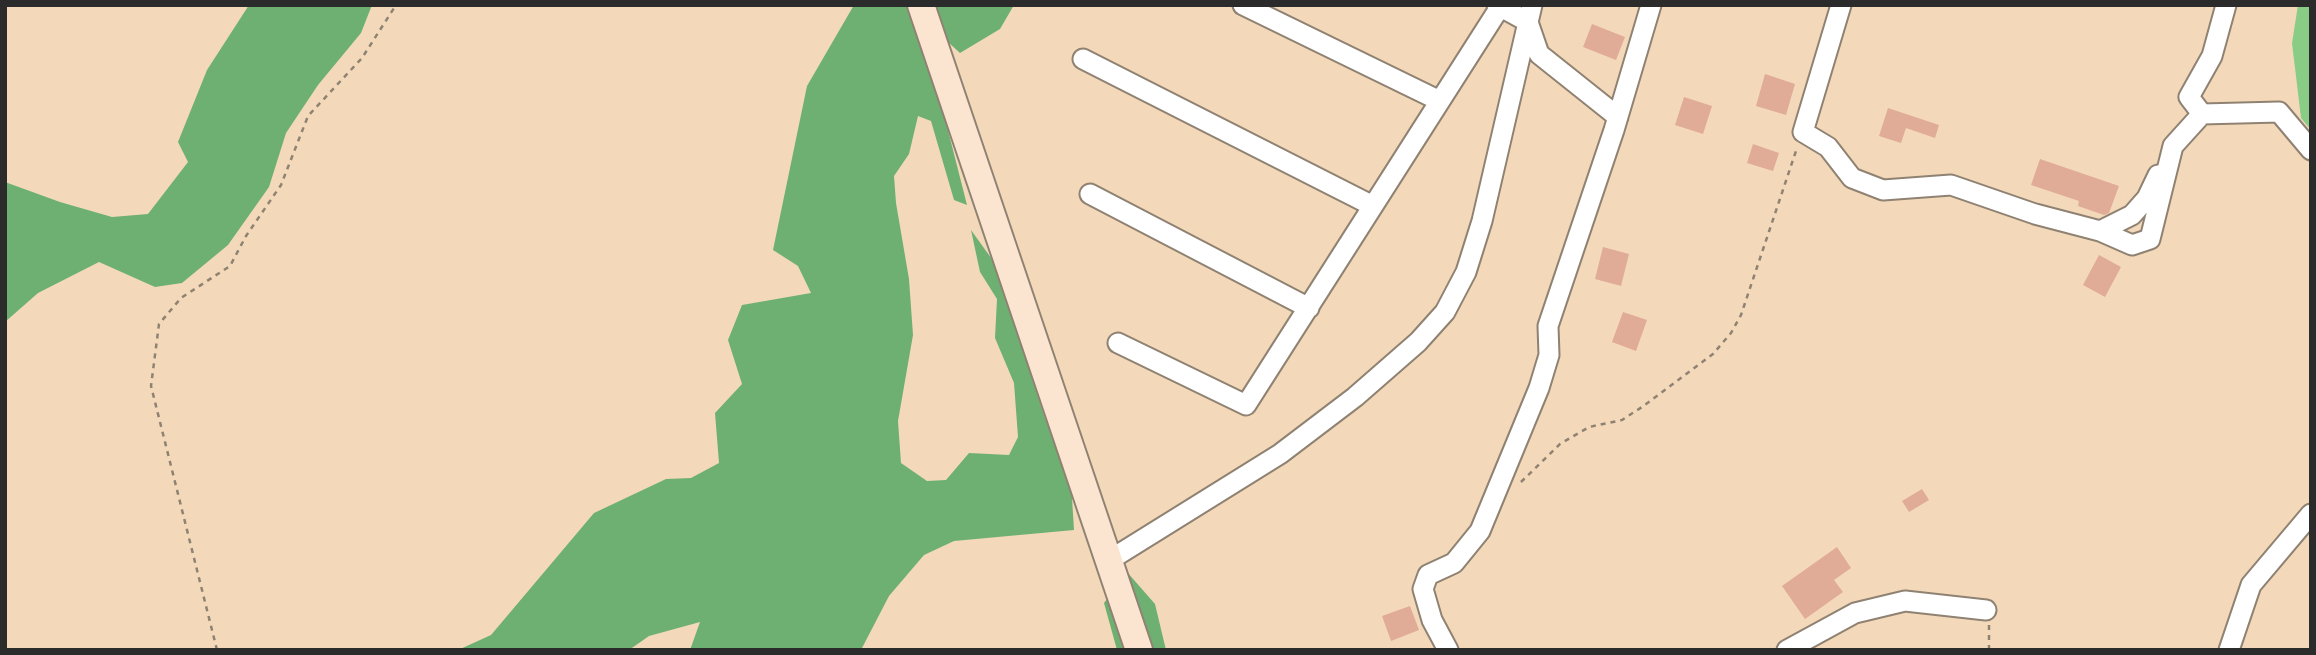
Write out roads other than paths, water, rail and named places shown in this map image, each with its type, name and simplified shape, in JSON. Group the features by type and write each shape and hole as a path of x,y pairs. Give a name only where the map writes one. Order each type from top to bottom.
{"street":[{"path":"920,5 1139,650"},
{"path":"1242,5 1440,101"},
{"path":"1448,650 1432,620 1423,589 1428,575 1454,563 1480,531 1539,388 1549,355 1548,326 1618,117 1651,5"},
{"path":"1840,5 1803,132 1828,147 1852,178 1883,190 1951,186 2035,214 2099,231 2132,245 2150,239 2173,146"},
{"path":"2203,114 2189,97 2212,56 2226,5"},
{"path":"1118,344 1246,405 1498,6 1530,14"},
{"path":"1108,561 1280,454 1355,397 1418,342 1446,312 1466,272 1482,221 1530,14"},
{"path":"1530,14 1539,54 1618,117"},
{"path":"1083,59 1373,206"},
{"path":"2099,231 2132,215 2147,198 2173,146 2203,114 2279,112 2311,150"},
{"path":"1090,194 1309,307"},
{"path":"2229,650 2251,585 2311,514"},
{"path":"1787,650 1855,613 1905,601 1986,610"}]}
